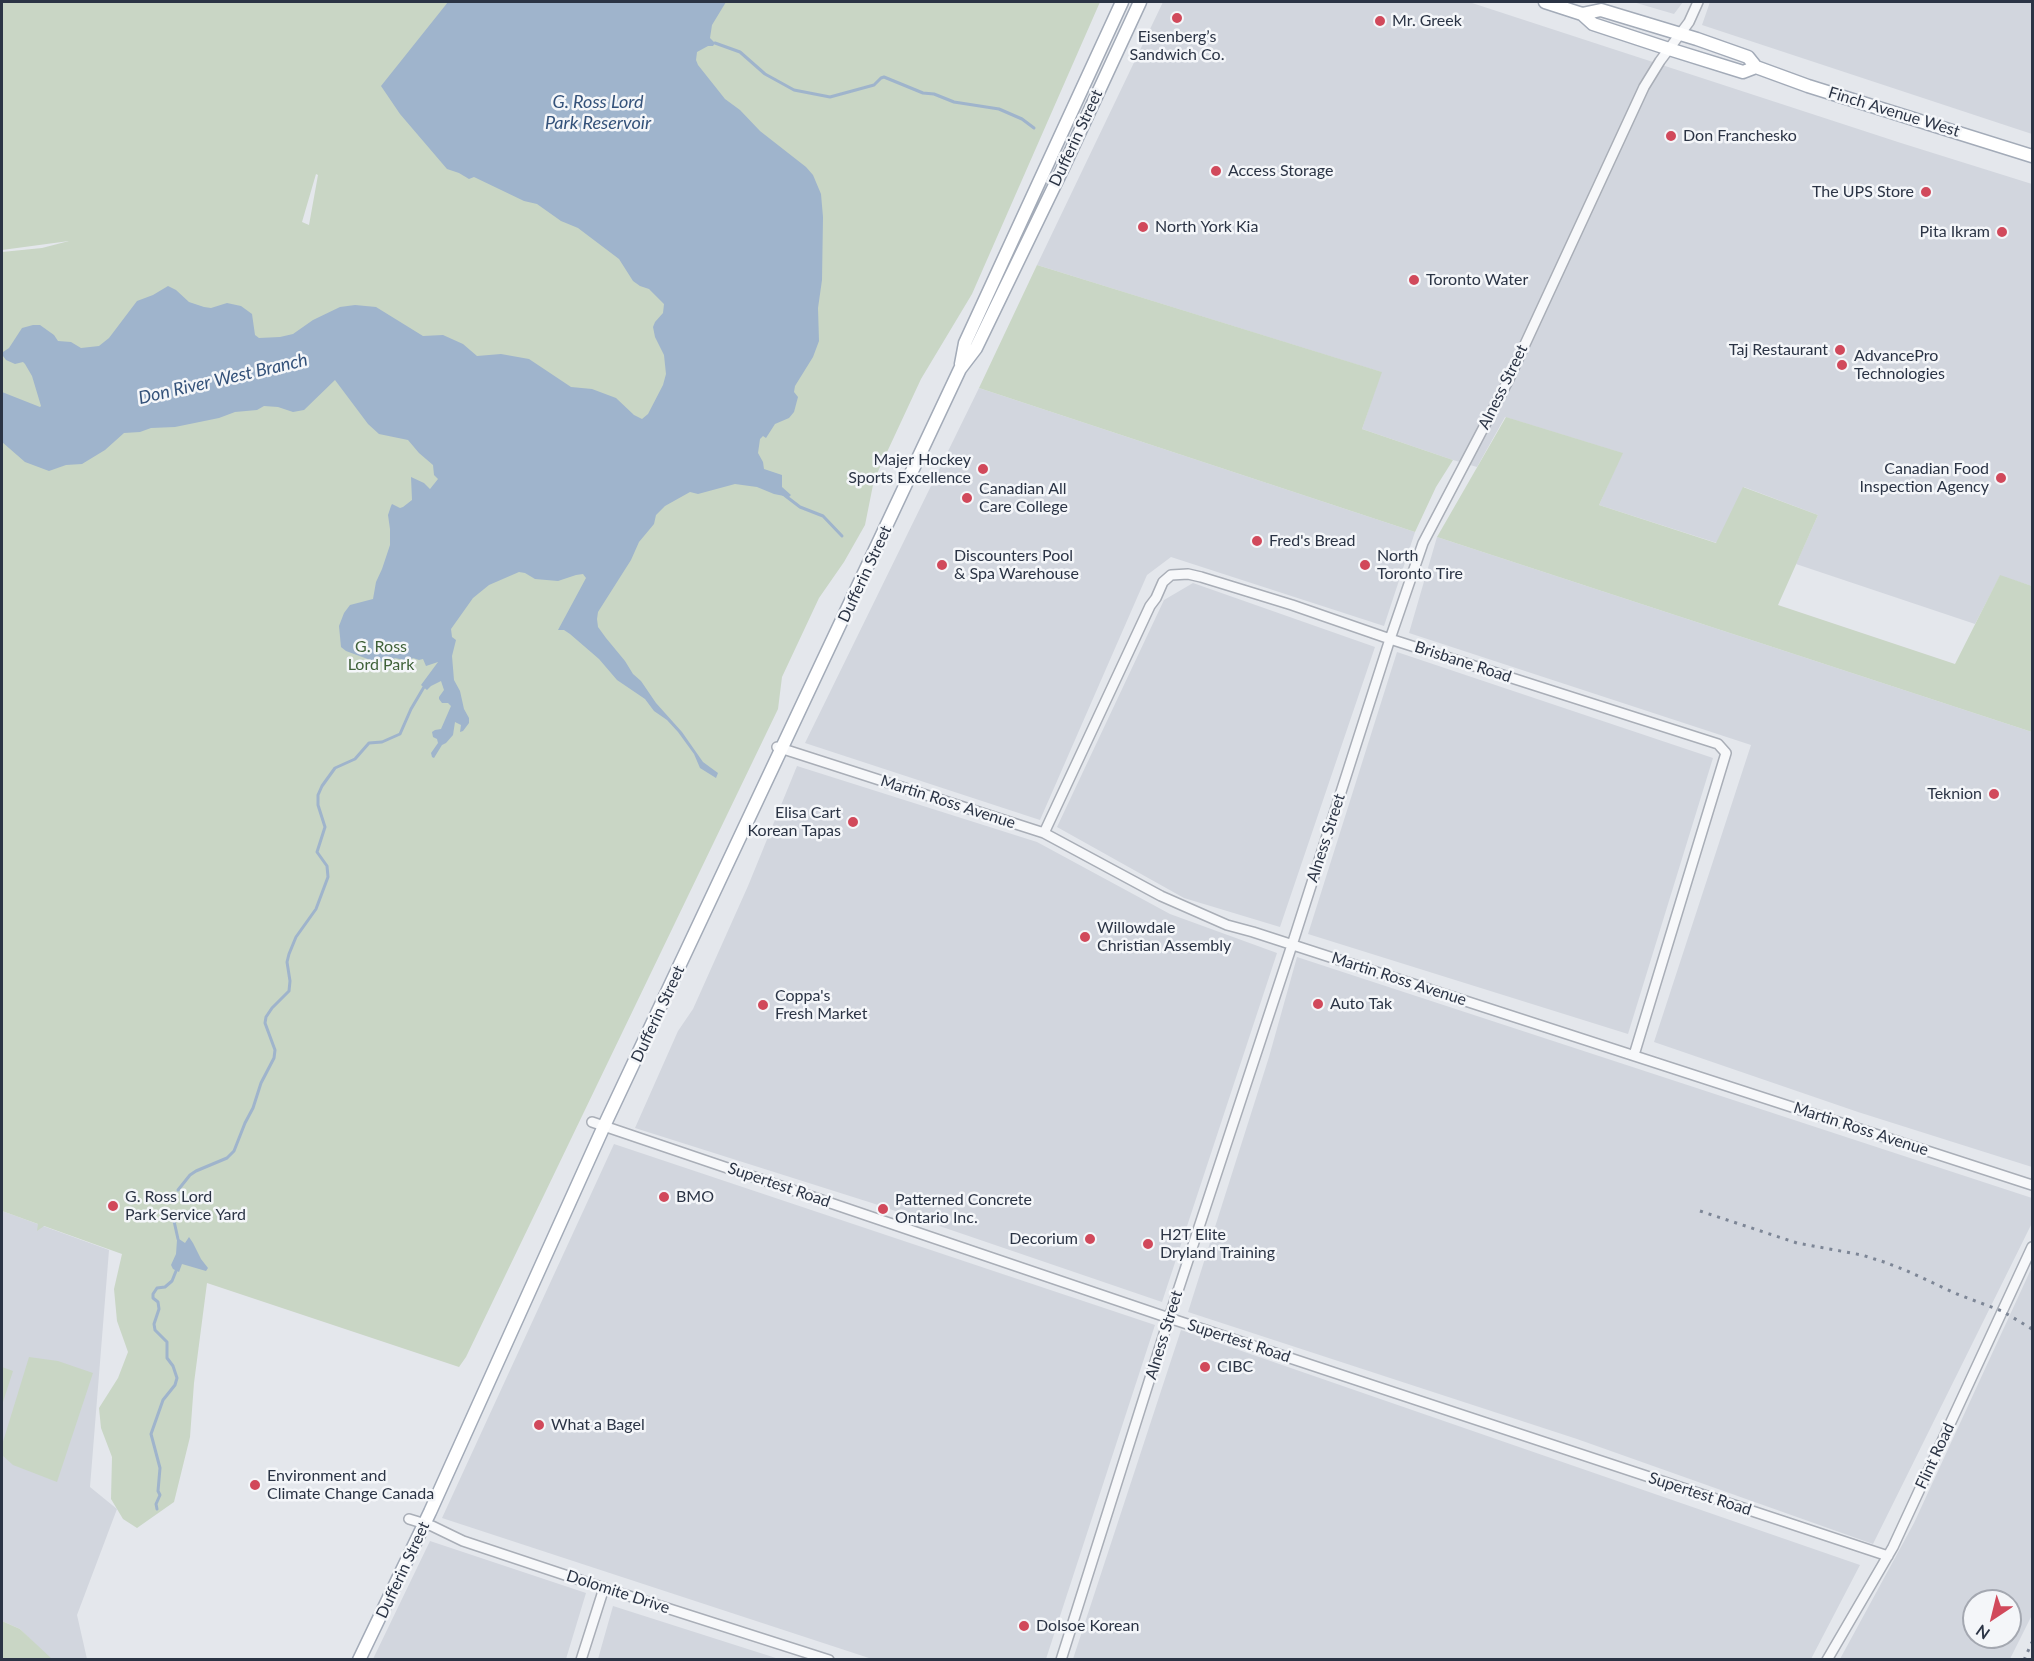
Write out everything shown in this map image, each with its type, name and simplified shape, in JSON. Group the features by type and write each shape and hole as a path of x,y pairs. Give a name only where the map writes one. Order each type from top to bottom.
{"main road":[{"name":"Dufferin Street","path":"960,369 965,342 1122,2"},
{"name":"Dufferin Street","path":"359,1659 424,1524 604,1126 779,748 960,369 976,348 1140,2"},
{"name":"Finch Avenue West","path":"1545,2 1582,14 1593,24 1743,72 1755,67"},
{"name":"Finch Avenue West","path":"1582,14 1601,10 1681,34 1748,57 1755,67 1808,86 2032,156"}],"street":[{"name":"Alness Street","path":"1061,1659 1169,1318 1423,543 1508,381 1644,87 1681,34 1698,2"},
{"name":"Brisbane Road","path":"1044,833 1150,606 1162,582 1171,575 1188,574 1201,577 1292,605 1390,639 1718,744 1726,753 1634,1055"},
{"name":"Martin Ross Avenue","path":"779,748 1044,833 1161,896 1227,925 2032,1185"},
{"name":"Supertest Road","path":"592,1122 1169,1318 1888,1556"},
{"name":"Flint Road","path":"1827,1659 1888,1556 2032,1247"},
{"name":"Dolomite Drive","path":"409,1519 464,1541 604,1588 830,1659"},
{"path":"581,1659 604,1588"}],"shaded area":[{"path":"1163,2 1469,2 2032,184 2032,586 2000,576 1975,624 1796,564 1818,515 1744,487 1717,543 1599,505 1622,453 1505,417 1477,467 1453,460 1362,429 1381,372 1037,265"},
{"path":"1633,2 1683,2 1674,14"},
{"path":"1710,2 2032,2 2032,134 1702,25"},
{"path":"979,388 1415,532 1384,626 1171,557 1147,575 1040,820 805,743"},
{"path":"1437,537 2032,732 2032,1167 1858,1112 1654,1042 1751,745 1409,633"},
{"path":"1193,583 1375,647 1280,927 1184,898 1057,827 1164,600"},
{"path":"1397,652 1713,758 1628,1034 1308,934"},
{"path":"797,766 1037,842 1170,914 1277,953 1162,1302 872,1203 635,1128 678,1031 693,1009 748,886"},
{"path":"1297,957 2032,1198 2032,1223 1873,1544 1577,1439 1188,1312 1269,1057"},
{"path":"614,1144 1155,1325 1046,1659 872,1659 442,1518"},
{"path":"2,1211 109,1250 90,1487 117,1509 77,1615 87,1659 50,1659 20,1629 2,1621"},
{"path":"2032,1267 2032,1615 2022,1635 2022,1589 1962,1589 1962,1649 2015,1649 2010,1659 1840,1659 1914,1523"},
{"path":"1181,1330 1860,1565 1811,1659 1073,1659"},
{"path":"430,1541 586,1593 566,1659 373,1659"},
{"path":"613,1606 779,1659 598,1659"}],"green space":[{"name":"G. Ross Lord Park","path":"2,2 1100,2 972,294 921,379 874,480 865,525 844,562 819,598 782,677 778,709 466,1357 459,1367 207,1283 194,1383 190,1437 174,1502 137,1528 123,1519 111,1499 112,1457 101,1428 99,1408 118,1378 128,1352 117,1321 114,1289 122,1254 44,1226 37,1231 38,1224 2,1211 2,252 42,248 69,241 2,250","holes":["316,174 318,175 309,225 302,222"]},
{"path":"1037,265 1382,372 1362,429 1453,460 1436,487 1415,532 979,388"},
{"path":"1506,417 1623,453 1599,505 1716,543 1743,487 1818,515 1778,605 1955,664 2000,575 2032,586 2032,732 1437,537"},
{"path":"29,1357 58,1361 93,1373 57,1482 13,1465 2,1455 2,1445"},
{"path":"2,1367 13,1371 2,1405"},
{"path":"2,1621 20,1629 52,1659 2,1659"}],"water":[{"name":"G. Ross Lord Park Reservoir","path":"448,2 726,2 712,25 710,38 715,43 697,52 698,65 725,99 740,110 760,131 806,167 813,175 821,194 823,217 822,280 818,308 819,341 813,357 795,386 794,392 798,397 794,412 789,418 775,424 766,438 763,436 760,439 758,453 764,469 782,475 782,487 791,495 789,497 757,487 735,484 698,494 690,492 665,506 656,515 654,524 639,542 631,560 598,612 598,627 656,703 682,732 703,762 718,773 716,778 700,768 694,754 678,732 654,711 645,699 617,680 599,659 570,634 564,630 558,630 586,578 583,574 558,581 535,579 519,572 489,585 473,598 451,629 452,637 456,640 452,656 454,680 460,691 469,723 460,732 461,725 455,722 453,735 442,745 434,758 432,757 431,753 438,743 432,732 441,729 451,706 448,703 442,703 439,699 444,690 441,681 427,690 421,685 438,662 426,666 423,659 413,658 408,661 395,658 386,662 373,661 341,647 339,626 350,605 373,599 376,582 390,545 388,515 392,504 400,508 412,500 411,477 424,483 430,489 438,479 434,475 433,465 408,440 379,434 368,424 335,380 304,410 293,412 278,407 264,406 257,410 235,412 219,418 175,427 151,428 140,432 124,433 105,450 82,464 66,465 49,471 25,462 2,442 2,392 41,406 32,376 25,364 23,362 15,364 3,356 3,352 9,348 22,328 40,325 54,335 58,341 71,342 81,348 99,346 109,338 137,301 168,286 189,302 204,307 211,308 227,303 241,306 252,314 255,335 259,338 293,334 313,320 340,307 355,305 376,307 423,336 443,335 463,344 477,356 501,354 529,359 571,387 592,389 616,398 634,415 642,419 648,414 666,374 664,355 653,327 663,313 664,304 649,289 633,281 619,259 578,228 561,221 537,204 524,201 474,177 469,179 447,169 400,114 381,86"},
{"path":"189,1237 208,1268 206,1271 182,1264 179,1272 171,1265 176,1254 177,1240 185,1243"}],"waterway":[{"path":"715,43 740,52 765,74 794,90 830,97 874,85 884,77 923,93 934,94 954,102 999,109 1022,119 1034,128"},
{"path":"783,494 800,507 823,516 842,536"},
{"path":"178,1190 190,1175 227,1158 234,1151 261,1083 274,1058 275,1050 265,1023 266,1017 289,991 287,962 289,954 296,937 316,909 328,877 327,866 317,852 325,827 318,805 318,795 322,786 335,768 355,759 369,743 382,742 400,734 424,687"},
{"path":"172,1212 178,1239"},
{"path":"157,1509 156,1504 160,1495 158,1491 160,1468 151,1434 163,1400 175,1385 177,1378 167,1358 167,1342 155,1330 154,1324 159,1309 153,1294 157,1288 165,1287 172,1281 176,1271"}],"railway":[{"path":"1700,1211 1797,1243 1862,1255 1884,1262 2002,1311 2032,1329"},
{"path":"2024,1660 2032,1642"}],"place":[{"name":"Eisenberg’s Sandwich Co.","path":"1177,18"},
{"name":"Mr. Greek","path":"1380,21"},
{"name":"Don Franchesko","path":"1671,136"},
{"name":"Access Storage","path":"1216,171"},
{"name":"The UPS Store","path":"1926,192"},
{"name":"North York Kia","path":"1143,227"},
{"name":"Pita Ikram","path":"2002,232"},
{"name":"Toronto Water","path":"1414,280"},
{"name":"Taj Restaurant","path":"1840,350"},
{"name":"AdvancePro Technologies","path":"1842,365"},
{"name":"Majer Hockey Sports Excellence","path":"983,469"},
{"name":"Canadian Food Inspection Agency","path":"2001,478"},
{"name":"Canadian All Care College","path":"967,498"},
{"name":"Fred's Bread","path":"1257,541"},
{"name":"Discounters Pool & Spa Warehouse","path":"942,565"},
{"name":"North Toronto Tire","path":"1365,565"},
{"name":"Teknion","path":"1994,794"},
{"name":"Elisa Cart Korean Tapas","path":"853,822"},
{"name":"Willowdale Christian Assembly","path":"1085,937"},
{"name":"Auto Tak","path":"1318,1004"},
{"name":"Coppa's Fresh Market","path":"763,1005"},
{"name":"BMO","path":"664,1197"},
{"name":"G. Ross Lord Park Service Yard","path":"113,1206"},
{"name":"Patterned Concrete Ontario Inc.","path":"883,1209"},
{"name":"Decorium","path":"1090,1239"},
{"name":"H2T Elite Dryland Training","path":"1148,1244"},
{"name":"CIBC","path":"1205,1367"},
{"name":"What a Bagel","path":"539,1425"},
{"name":"Environment and Climate Change Canada","path":"255,1485"},
{"name":"Dolsoe Korean","path":"1024,1626"}],"water label":[{"name":"Don River West Branch","path":"223,379"}]}
